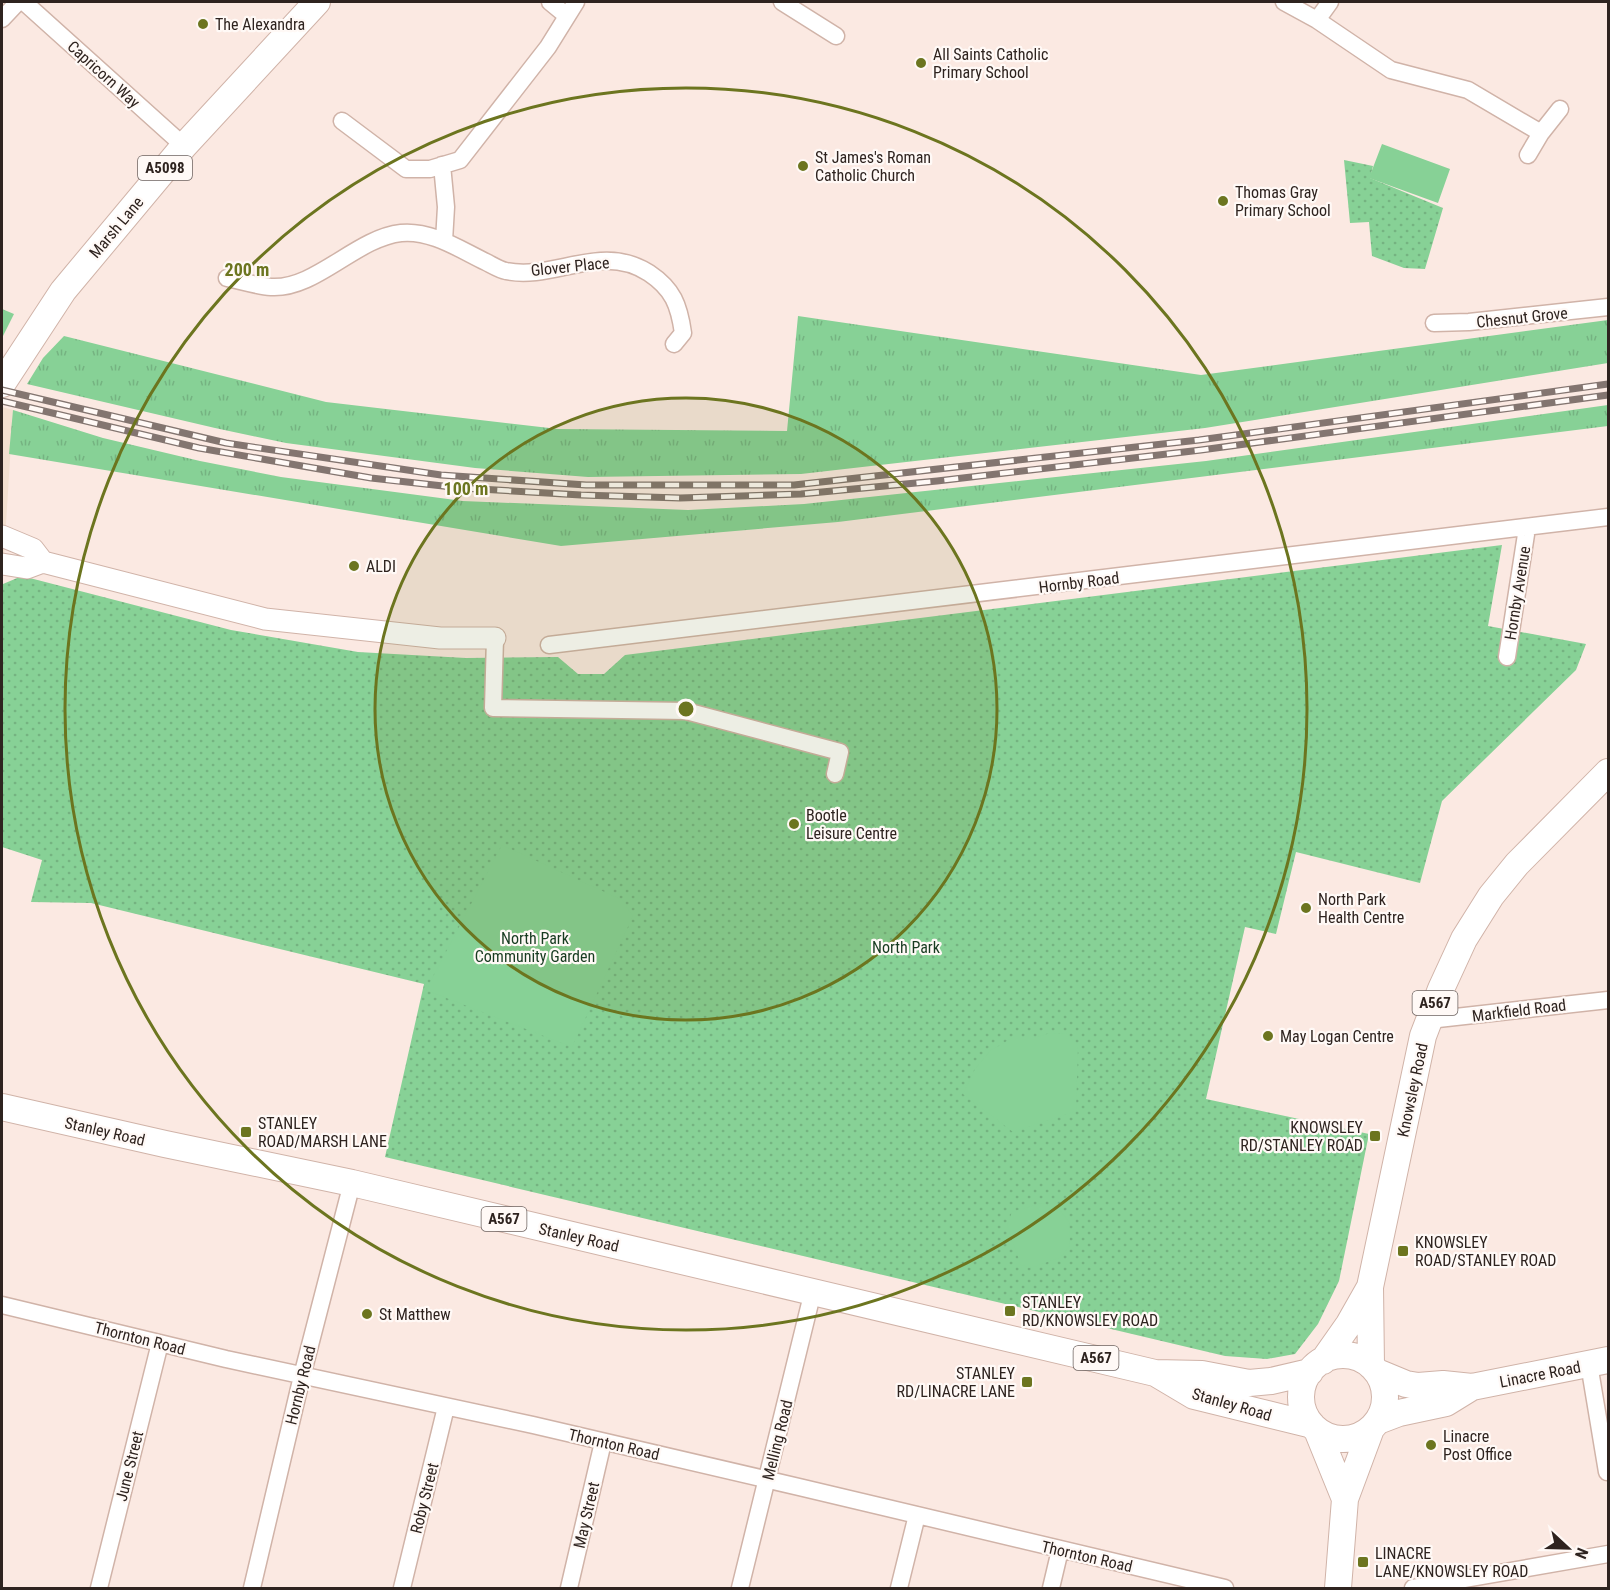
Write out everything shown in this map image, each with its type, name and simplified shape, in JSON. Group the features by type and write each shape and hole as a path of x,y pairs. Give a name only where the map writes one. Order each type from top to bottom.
{"main road":[{"name":"Marsh Lane","path":"2,384 63,291 184,146 316,2"},
{"name":"Knowsley Road","path":"1374,1369 1370,1287 1423,1036 1429,1020 1464,939 1491,896 1517,864 1608,772"},
{"name":"Stanley Road","path":"2,1107 352,1183 1155,1373 1202,1374 1249,1383 1271,1381 1317,1366"},
{"name":"Knowsley Road","path":"1317,1366 1370,1287"},
{"path":"1338,1588 1345,1499 1385,1401 1383,1384 1374,1369 1351,1356 1333,1357 1317,1366 1306,1378 1302,1395 1305,1413 1315,1427 1345,1499"},
{"name":"Linacre Road","path":"1374,1369 1391,1380 1418,1386 1443,1384 1472,1387 1599,1362"},
{"name":"Stanley Road","path":"1155,1373 1194,1396 1315,1427"},
{"name":"Linacre Road","path":"1374,1425 1399,1413 1446,1403 1472,1387"},
{"path":"1315,1427 1326,1436 1347,1439 1358,1436 1374,1425"}],"street":[{"path":"2,19 18,2"},
{"name":"Capricorn Way","path":"24,2 184,146"},
{"path":"550,2 567,16"},
{"path":"342,122 406,169 430,169 460,160 548,47 576,2"},
{"path":"782,2 837,36"},
{"path":"1284,2 1317,20 1391,70 1468,90 1541,132"},
{"path":"1317,20 1330,2"},
{"path":"1528,155 1541,132 1560,109"},
{"path":"442,165 446,207 444,241"},
{"name":"Glover Place","path":"227,278 273,287 302,282 375,240 399,233 423,233 506,271 531,272 608,260 635,264 663,282 679,308 683,333 674,344"},
{"name":"Chesnut Grove","path":"1434,323 1469,322 1608,307"},
{"name":"Hornby Road","path":"549,645 1608,517"},
{"name":"Hornby Avenue","path":"1507,657 1527,528"},
{"path":"2,536 33,549 43,562"},
{"path":"2,564 27,568 43,562 265,619 440,638 495,638 493,708 686,711 840,752 835,774"},
{"name":"Markfield Road","path":"1429,1020 1608,1000"},
{"name":"Hornby Road","path":"252,1588 302,1376 352,1183"},
{"name":"Melling Road","path":"740,1588 813,1292"},
{"name":"Thornton Road","path":"2,1305 302,1376 767,1479 1202,1586 1225,1588"},
{"name":"June Street","path":"99,1588 160,1343"},
{"path":"1599,1362 1607,1472"},
{"name":"Roby Street","path":"402,1588 446,1407"},
{"name":"May Street","path":"569,1588 603,1442"},
{"path":"899,1588 917,1515"},
{"path":"1051,1588 1060,1550"},
{"path":"1413,1588 1608,1554"}],"shaded area":[{"path":"2,407 13,410 2,590"}],"green space":[{"path":"1382,144 1450,169 1438,203 1369,178"},
{"path":"1344,160 1373,166 1370,178 1443,208 1425,269 1404,268 1372,256 1369,222 1350,223"},
{"path":"2,309 14,314 2,338"},
{"path":"798,316 1201,375 1608,320 1608,363 1205,428 801,474 588,477 475,468 286,443 27,384 43,358 64,336 326,402 558,429 787,431"},
{"path":"1608,405 1608,426 838,522 561,546 9,454 13,410 103,438 281,477 463,501 688,510 804,504 1206,461"},
{"name":"North Park","path":"1502,545 1488,626 1586,644 1576,670 1442,801 1420,883 1296,852 1276,934 1245,927 1206,1099 1369,1134 1339,1281 1318,1324 1295,1354 1267,1359 1225,1356 385,1157 424,984 91,903 31,902 42,860 2,847 2,590 3,584 22,576 231,630 358,652 466,658 558,657 578,674 604,674 625,655"},
{"name":"North Park Community Garden","path":"502,845 622,900 633,916 572,1047 426,990"},
{"path":"1050,1033 1067,1034 1078,1045 1076,1111 1013,1132 963,1094 975,1069 990,1051 1012,1038 1034,1038"},
{"path":"1042,1203 1059,1209 1069,1222 1070,1245 1061,1257 1031,1268 1021,1265 1007,1225 1012,1212"}],"railway":[{"path":"2,390 226,443 441,475 586,485 794,485 1199,440 1608,384"},
{"path":"2,401 199,448 371,478 461,488 680,498 801,494 937,481 1201,450 1608,395"}],"place":[{"name":"The Alexandra","path":"203,24"},
{"name":"All Saints Catholic Primary School","path":"921,63"},
{"name":"St James's Roman Catholic Church","path":"803,166"},
{"name":"Thomas Gray Primary School","path":"1223,201"},
{"name":"ALDI","path":"354,566"},
{"name":"Bootle Leisure Centre","path":"794,824"},
{"name":"North Park Health Centre","path":"1306,908"},
{"name":"May Logan Centre","path":"1268,1036"},
{"name":"STANLEY ROAD/MARSH LANE","path":"246,1132"},
{"name":"KNOWSLEY RD/STANLEY ROAD","path":"1375,1136"},
{"name":"KNOWSLEY ROAD/STANLEY ROAD","path":"1403,1251"},
{"name":"STANLEY RD/KNOWSLEY ROAD","path":"1010,1311"},
{"name":"St Matthew","path":"367,1314"},
{"name":"STANLEY RD/LINACRE LANE","path":"1027,1382"},
{"name":"Linacre Post Office","path":"1431,1445"},
{"name":"LINACRE LANE/KNOWSLEY ROAD","path":"1363,1562"}]}
